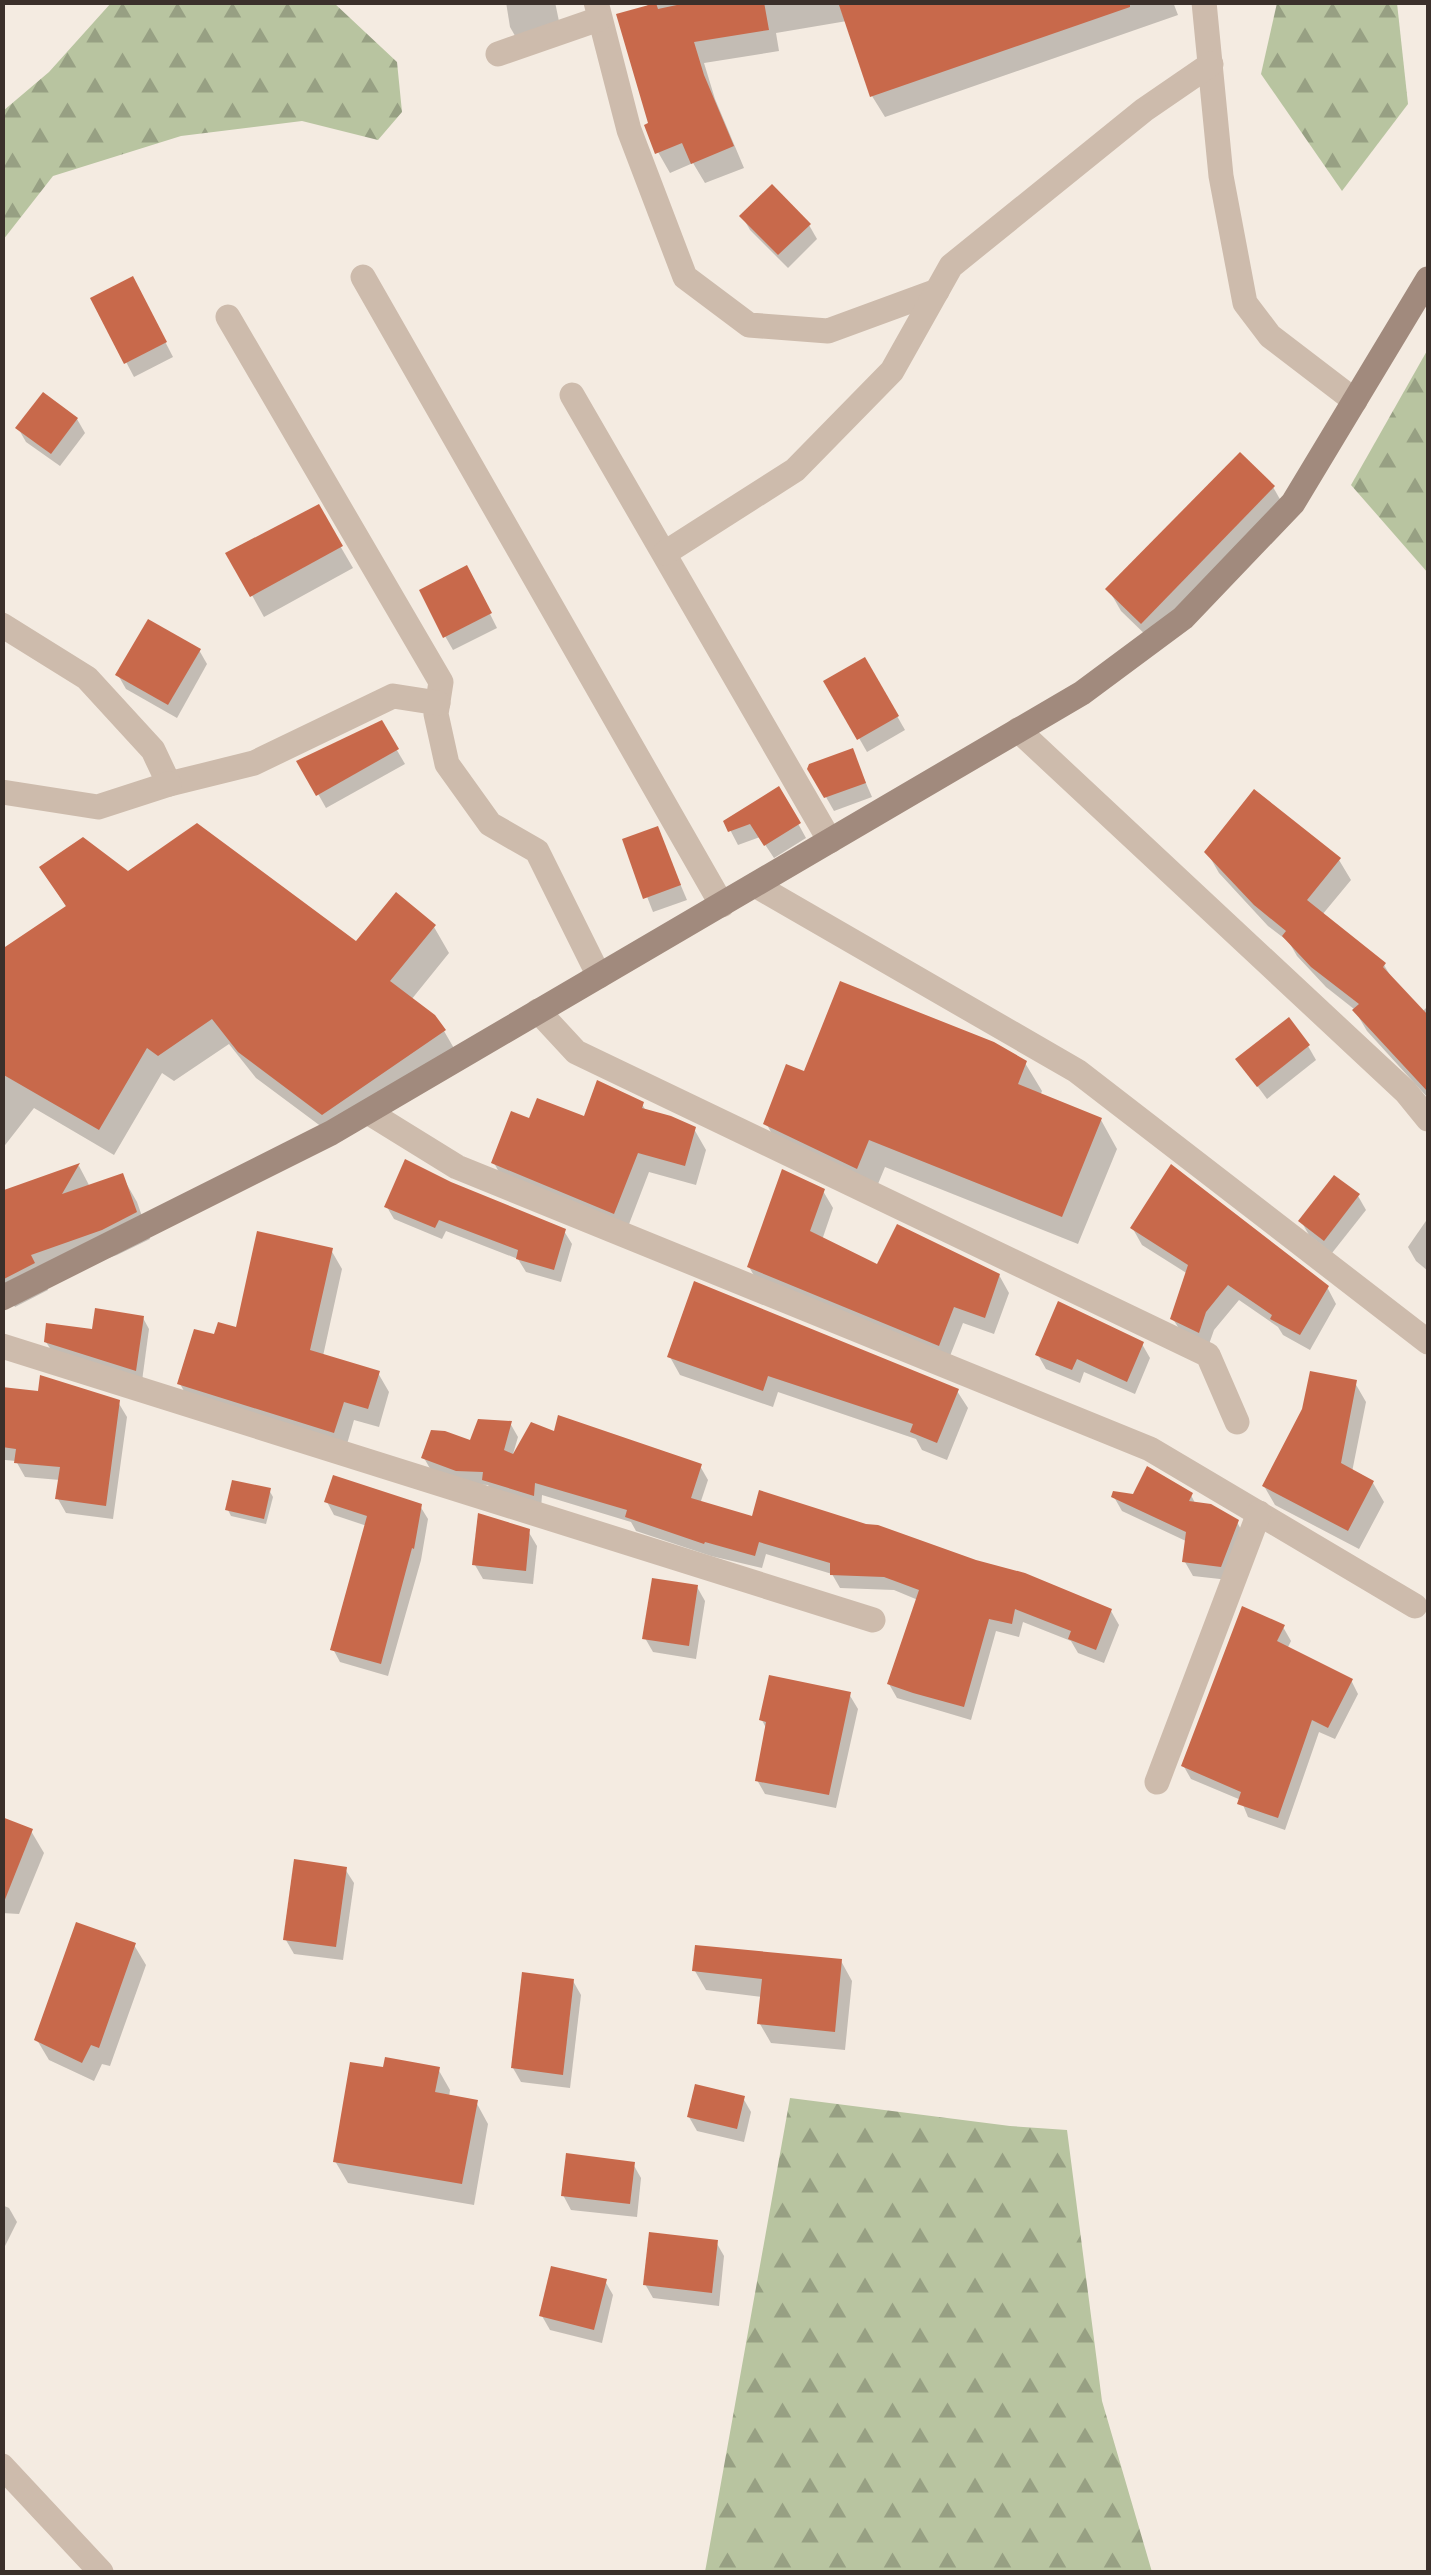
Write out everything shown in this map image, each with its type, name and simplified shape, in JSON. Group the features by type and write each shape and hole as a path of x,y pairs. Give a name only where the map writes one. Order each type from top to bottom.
{"street":[{"path":"1204,2 1221,176 1245,303 1270,336 1355,401"},
{"path":"498,54 597,11 629,130 685,277 748,325 828,331 937,291"},
{"path":"665,553 795,470 892,371 951,266 1144,110 1211,64"},
{"path":"364,277 722,904"},
{"path":"2,1298 368,1112 1082,693 1183,618 1293,503 1428,279"},
{"path":"228,317 442,682 436,714 447,764 490,824 537,851 599,976"},
{"path":"572,395 830,841"},
{"path":"2,625 87,678 153,750 170,784"},
{"path":"2,792 98,807 254,763 393,696 438,703"},
{"path":"1018,730 1406,1092 1428,1119"},
{"path":"755,885 1077,1071 1428,1342"},
{"path":"538,1011 576,1052 1208,1354 1237,1422"},
{"path":"368,1112 457,1167 1150,1449 1415,1606"},
{"path":"2,1346 873,1620"},
{"path":"1157,1782 1259,1513"},
{"path":"2,2466 102,2572"}],"green space":[{"path":"111,3 334,3 397,62 402,112 378,140 302,121 181,136 53,176 3,240 3,111 49,72"},
{"path":"1277,3 1397,3 1408,104 1342,191 1261,74"},
{"path":"1428,349 1428,573 1351,485"},
{"path":"790,2098 1067,2130 1102,2401 1152,2572 705,2572"}],"building":[{"path":"691,2 764,2 769,30 694,42 734,146 691,164 682,143 655,154 616,14 656,3 658,9"},
{"path":"838,2 1130,2 1130,7 870,97"},
{"path":"772,184 811,224 778,255 739,216"},
{"path":"133,276 167,342 124,364 90,298"},
{"path":"43,392 78,418 51,454 15,428"},
{"path":"1240,452 1275,486 1141,624 1105,589"},
{"path":"319,504 343,546 250,597 225,553"},
{"path":"467,565 492,613 443,638 419,590"},
{"path":"148,619 201,649 168,705 115,675"},
{"path":"865,657 899,716 857,740 823,681"},
{"path":"382,720 399,749 316,796 296,761"},
{"path":"853,748 866,783 824,798 807,769 809,764"},
{"path":"779,786 801,823 764,846 750,824 728,832 723,821"},
{"path":"1254,789 1341,858 1307,900 1386,963 1383,967 1428,1015 1428,1092 1352,1010 1359,1004 1311,967 1282,936 1286,931 1254,905 1204,852"},
{"path":"197,823 356,941 396,892 436,925 390,981 435,1015 446,1030 322,1115 238,1052 212,1019 158,1056 147,1048 99,1130 2,1074 2,949 66,906 39,867 83,837 128,871"},
{"path":"658,826 681,885 643,899 622,839"},
{"path":"840,981 994,1042 1027,1061 1018,1084 1102,1118 1062,1217 869,1140 857,1169 763,1124 786,1064 804,1071"},
{"path":"1289,1017 1310,1045 1257,1087 1235,1059"},
{"path":"597,1080 644,1102 642,1108 696,1127 685,1166 638,1153 614,1214 491,1163 511,1111 529,1118 537,1098 584,1116"},
{"path":"405,1159 566,1229 554,1270 516,1259 518,1250 439,1220 435,1228 384,1207"},
{"path":"80,1163 62,1194 123,1173 137,1212 102,1230 31,1255 35,1263 2,1280 2,1187 4,1190"},
{"path":"1171,1164 1329,1286 1300,1335 1270,1319 1272,1315 1228,1285 1206,1312 1199,1333 1170,1319 1188,1265 1130,1228"},
{"path":"782,1169 825,1189 810,1231 877,1264 897,1224 1000,1274 985,1318 954,1307 939,1346 747,1267"},
{"path":"1334,1175 1360,1194 1324,1241 1298,1221"},
{"path":"257,1231 333,1248 310,1350 380,1371 368,1409 344,1402 334,1433 177,1384 194,1329 214,1334 218,1322 236,1327"},
{"path":"694,1281 959,1389 937,1443 910,1432 913,1424 768,1376 763,1391 667,1357"},
{"path":"1058,1301 1144,1342 1127,1382 1077,1359 1072,1370 1035,1355"},
{"path":"95,1308 144,1316 136,1371 44,1342 46,1323 92,1329"},
{"path":"1310,1371 1357,1380 1341,1463 1374,1481 1348,1531 1262,1486 1302,1409"},
{"path":"40,1375 120,1400 106,1506 55,1499 60,1467 14,1463 16,1449 2,1447 2,1387 38,1391"},
{"path":"558,1415 702,1464 691,1498 752,1516 759,1490 1025,1573 1112,1609 1096,1650 1068,1639 1071,1631 1015,1609 1012,1624 989,1619 964,1707 913,1693 887,1684 919,1590 884,1577 830,1575 830,1563 759,1542 755,1556 704,1544 625,1517 627,1510 535,1483 534,1496 482,1480 483,1472 456,1471 421,1458 431,1430 470,1440 478,1419 512,1421 504,1450 513,1454 531,1422 554,1431"},
{"path":"1147,1466 1193,1493 1189,1501 1211,1504 1239,1520 1221,1567 1182,1562 1186,1532 1111,1497 1113,1491 1133,1494"},
{"path":"333,1475 422,1504 414,1549 381,1664 330,1650 367,1516 324,1502"},
{"path":"232,1480 271,1488 264,1519 225,1510"},
{"path":"478,1513 530,1529 526,1571 472,1565"},
{"path":"652,1578 698,1585 689,1646 642,1639"},
{"path":"1242,1606 1285,1625 1277,1641 1353,1679 1328,1728 1312,1720 1278,1818 1237,1804 1241,1792 1181,1766"},
{"path":"769,1675 851,1692 829,1795 755,1781 766,1722 759,1720"},
{"path":"2,1817 33,1829 4,1902 2,1902"},
{"path":"294,1859 347,1867 336,1947 283,1940"},
{"path":"76,1922 136,1943 99,2048 91,2045 82,2063 34,2040"},
{"path":"695,1945 842,1959 835,2032 757,2024 762,1979 692,1971"},
{"path":"522,1972 574,1979 563,2075 511,2068"},
{"path":"385,2057 440,2067 435,2092 478,2100 462,2184 333,2162 350,2062 383,2067"},
{"path":"695,2084 745,2096 737,2129 687,2117"},
{"path":"566,2153 635,2162 630,2204 561,2196"},
{"path":"649,2232 718,2240 712,2293 643,2285"},
{"path":"551,2266 607,2279 594,2330 539,2316"}]}
